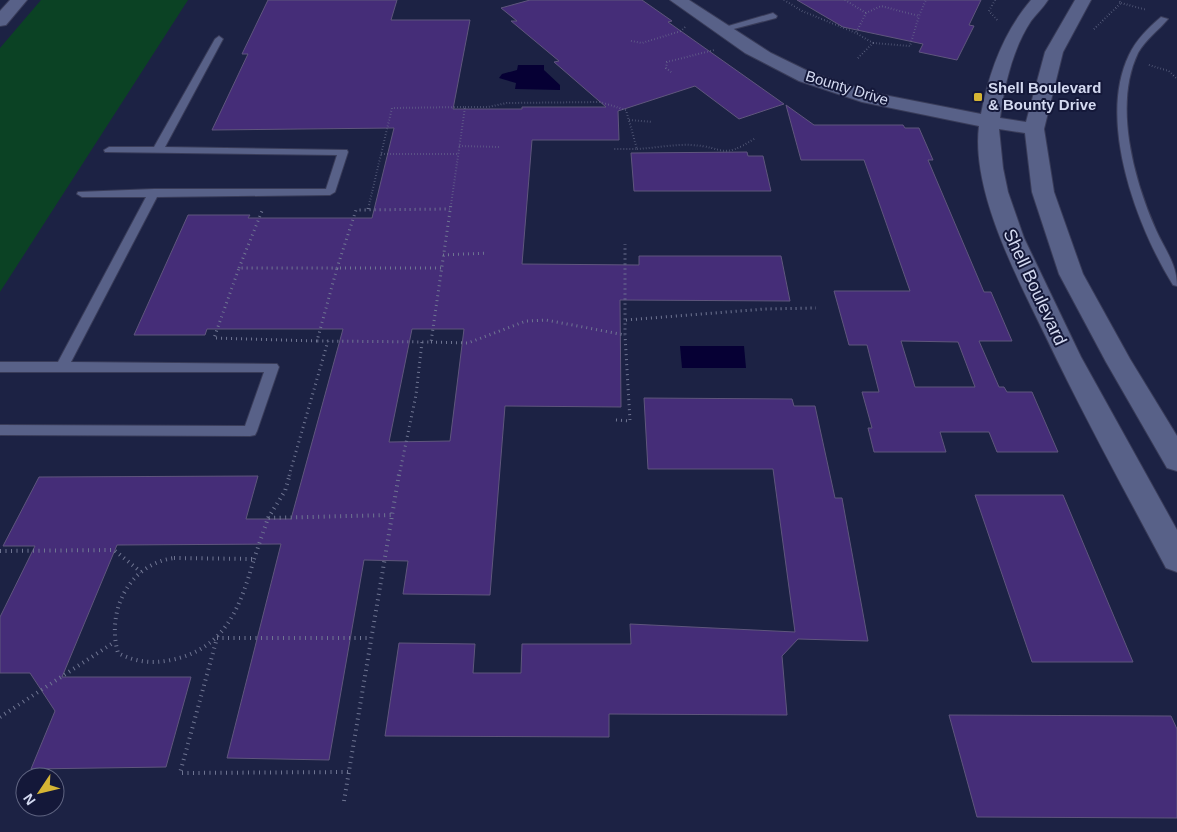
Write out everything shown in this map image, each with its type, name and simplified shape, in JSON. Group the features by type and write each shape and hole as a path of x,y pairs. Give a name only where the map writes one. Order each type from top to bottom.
{"main road":[{"path":"0,21 19,0"},
{"name":"Bounty Drive","path":"678,0 778,64 832,86 879,100 1034,129"},
{"name":"Shell Boulevard","path":"1040,0 1021,23 1004,62 989,122 988,143 1001,205 1010,237 1070,362 1177,559"},
{"path":"1081,2 1054,52 1034,129 1043,192 1071,274 1119,362 1177,460"}],"lane":[{"path":"722,29 773,16"},
{"path":"1164,18 1146,36 1131,60 1123,101 1123,141 1134,187 1166,263 1177,282"},
{"path":"158,150 219,39"},
{"path":"82,194 330,192 343,152 109,150"},
{"path":"63,366 154,192"},
{"path":"0,367 272,367 250,431 0,431"}],"path":[{"path":"784,0 802,11 856,33 873,43 910,46 926,0"},
{"path":"845,0 866,13"},
{"path":"995,0 989,11 995,19 1003,23"},
{"path":"1118,0 1121,3 1143,8 1164,18"},
{"path":"1093,30 1121,3"},
{"path":"856,33 866,13 881,6 919,16"},
{"path":"631,41 642,42 680,31 687,23"},
{"path":"858,58 873,43"},
{"path":"1131,60 1169,71 1177,79"},
{"path":"368,209 392,108 488,107 507,103 600,102 626,110 636,149"},
{"path":"431,342 465,107"},
{"path":"628,120 652,122"},
{"path":"614,149 692,145 735,151 754,139"},
{"path":"459,146 499,147"},
{"path":"381,154 458,154"},
{"path":"269,192 214,338 468,342 526,320 546,320 625,335"},
{"path":"317,341 337,268 356,210 450,209"},
{"path":"616,420 630,421 625,335 626,244"},
{"path":"443,255 488,253"},
{"path":"239,268 441,268"},
{"path":"626,320 765,309 816,308"},
{"path":"254,559 174,558 155,562 134,577 123,595 116,614 113,643 118,653 132,661 152,662 197,654 217,638 238,610 268,518 285,491 328,341"},
{"path":"344,801 391,515 416,395 422,342"},
{"path":"268,518 391,515"},
{"path":"0,551 114,550 141,572"},
{"path":"217,638 371,638"},
{"path":"217,638 180,773 348,772"},
{"path":"0,717 113,643"}],"green space":[{"path":"41,0 188,0 0,292 0,48"}],"shaded area":[{"path":"518,65 544,65 544,70 560,85 560,90 515,89 516,83 499,78 502,74 517,70"},
{"path":"680,346 744,346 746,368 682,368"}],"building":[{"path":"268,0 397,0 391,20 470,20 453,109 606,107 554,62 559,61 511,21 517,21 501,8 530,0 642,0 672,21 668,22 784,104 739,119 695,86 618,111 619,140 532,140 522,264 639,265 639,256 781,256 790,301 620,300 621,407 505,406 490,595 403,594 408,561 364,560 329,760 227,758 281,544 117,545 62,677 191,677 166,767 32,767 55,711 30,673 0,673 0,617 35,546 3,546 39,477 258,476 246,519 291,519 343,329 207,329 205,335 134,335 188,215 250,215 248,218 372,218 394,128 212,130 248,54 242,54","holes":["412,329 464,329 450,441 389,442"]},
{"path":"797,0 981,0 969,25 974,26 957,60 919,52 923,44 843,27"},
{"path":"786,105 814,125 903,125 905,128 919,128 933,160 928,160 984,292 991,292 1012,341 979,341 999,387 1004,387 1007,392 1032,392 1058,452 997,452 989,432 940,432 946,452 874,452 868,428 872,428 862,392 879,392 867,345 849,345 834,291 910,291 864,160 801,160","holes":["901,341 958,342 975,387 915,387"]},
{"path":"747,152 748,156 763,156 771,191 634,191 631,153"},
{"path":"644,398 792,399 794,406 815,406 835,498 842,498 868,641 798,639 782,656 787,715 609,714 609,737 385,736 399,643 475,644 473,673 521,673 522,644 631,644 630,624 795,632 773,469 648,469"},
{"path":"975,495 1063,495 1133,662 1032,662"},
{"path":"949,715 1171,716 1177,729 1177,818 977,817"}],"place":[{"name":"Shell Boulevard & Bounty Drive","path":"978,97"}]}
